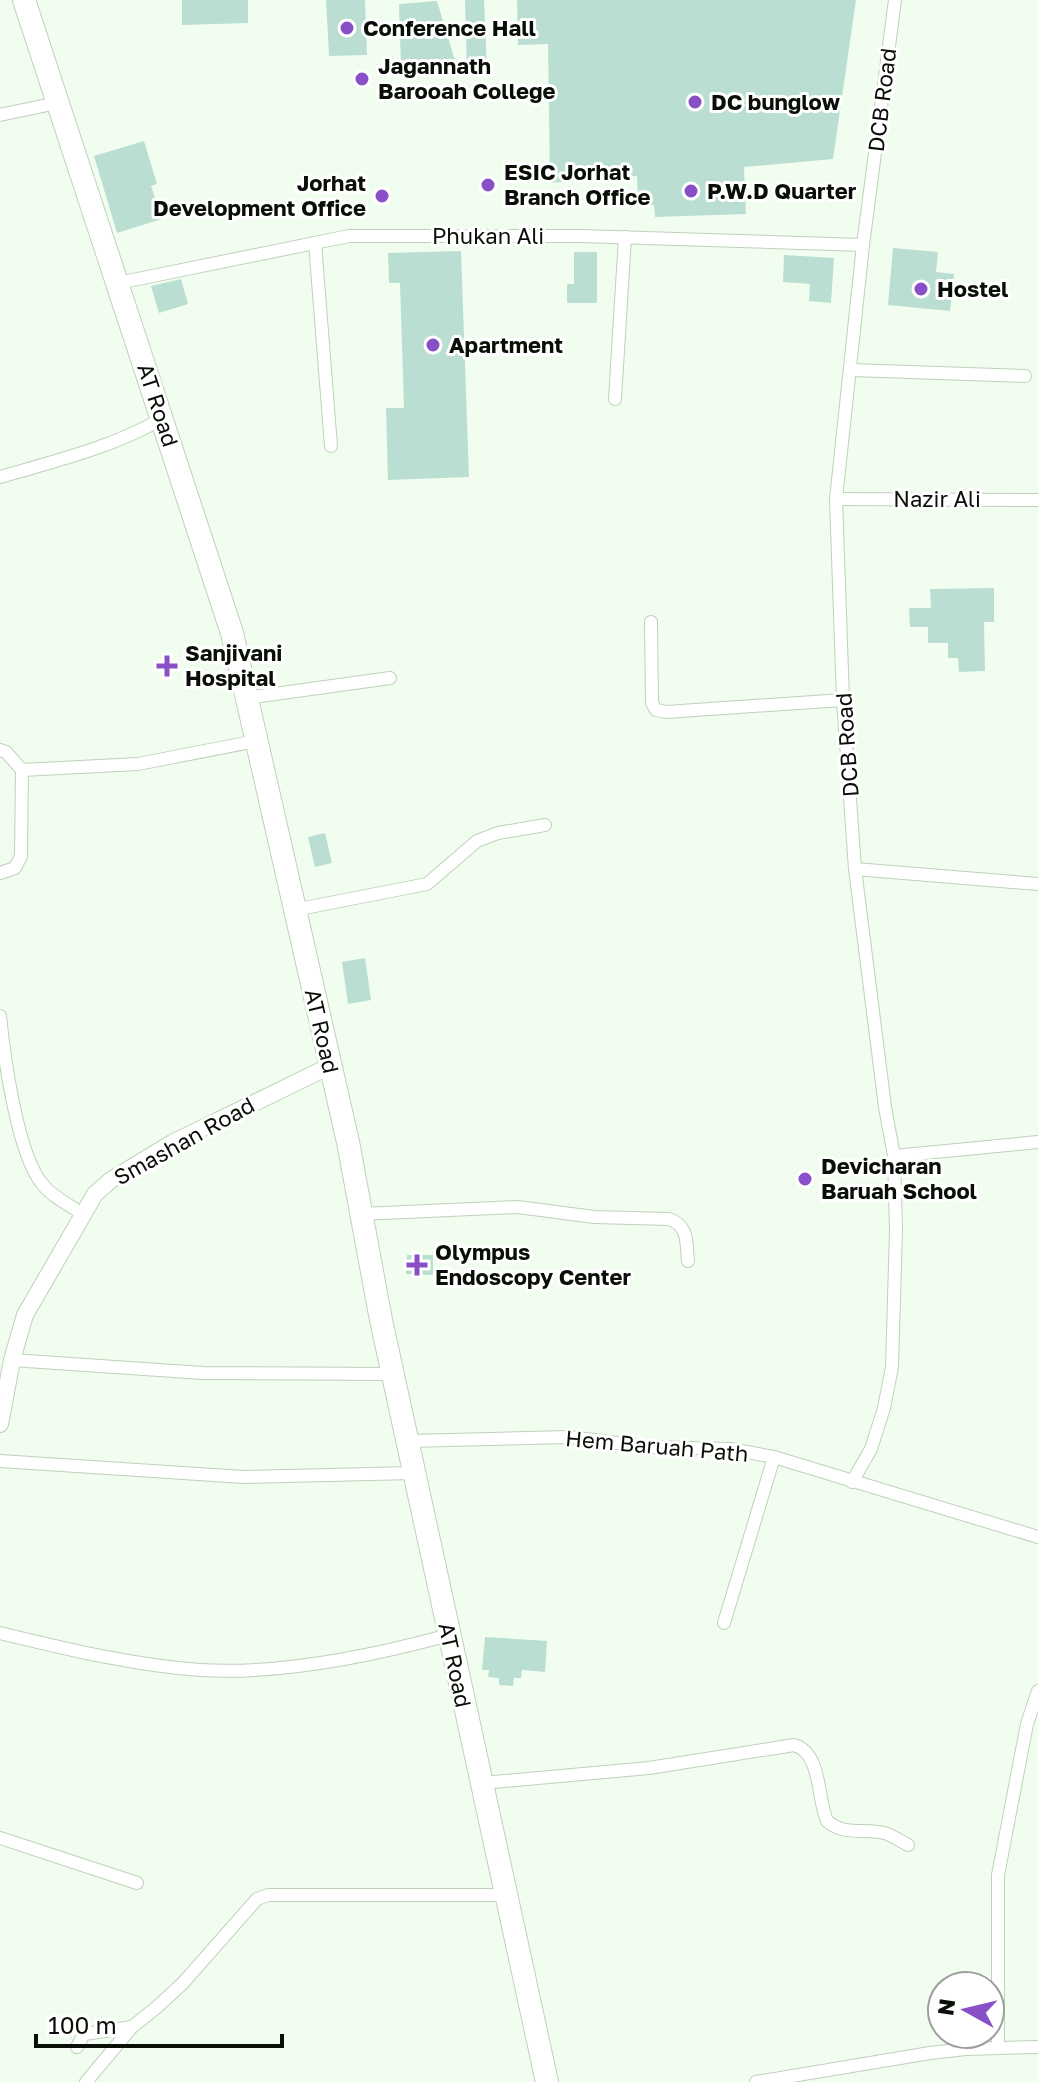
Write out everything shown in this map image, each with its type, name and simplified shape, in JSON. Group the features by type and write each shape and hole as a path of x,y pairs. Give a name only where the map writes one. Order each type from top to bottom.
{"highway":[{"name":"AT Road","path":"24,0 232,633 330,1066 414,1473 547,2082"}],"street":[{"name":"DCB Road","path":"852,1482 871,1449 884,1408 892,1367 896,1230 894,1156 855,869 843,700 836,499 863,245 895,0"},
{"path":"0,115 57,103"},
{"name":"Phukan Ali","path":"118,283 349,236 625,237 863,245"},
{"path":"615,399 625,237"},
{"path":"315,243 331,446"},
{"path":"852,370 1025,376"},
{"path":"0,477 137,433 163,418"},
{"name":"Nazir Ali","path":"836,499 1038,500"},
{"path":"651,622 652,703 656,710 710,710 843,700"},
{"path":"246,698 390,678"},
{"path":"22,770 138,764 256,741"},
{"path":"0,750 6,752 22,770 21,856 15,868 0,873"},
{"path":"294,910 427,884 477,841 498,833 545,825"},
{"path":"855,869 1038,884"},
{"path":"0,1016 21,1136 29,1158 40,1182 83,1214"},
{"name":"Smashan Road","path":"0,1424 2,1402 25,1315 95,1194 111,1180 172,1143 330,1066"},
{"path":"894,1156 1038,1142"},
{"path":"361,1214 518,1207 594,1217 669,1219 685,1231 688,1261"},
{"path":"12,1360 203,1373 393,1374"},
{"name":"Hem Baruah Path","path":"408,1441 569,1437 650,1447 731,1449 774,1457 1038,1537"},
{"path":"724,1623 774,1457"},
{"path":"0,1461 244,1477 414,1473"},
{"path":"0,1633 105,1658 201,1670 294,1665 396,1649 449,1635"},
{"path":"998,1970 998,1875 1027,1724 1038,1691"},
{"path":"482,1783 649,1768 794,1745 801,1747 810,1758 824,1813 834,1828 887,1833 908,1845"},
{"path":"0,1838 137,1883"},
{"path":"86,2082 132,2027 183,1983 257,1899 268,1895 506,1895"},
{"path":"77,2047 84,2034 89,2032 132,2027"},
{"path":"1006,2048 1038,2047"},
{"path":"756,2082 958,2050"}],"building":[{"path":"182,0 248,0 248,23 182,25"},
{"name":"Conference Hall","path":"326,0 365,0 367,55 329,56"},
{"path":"465,0 484,0 487,69 467,70"},
{"name":"DC bunglow","path":"517,0 856,0 833,159 744,167 746,214 655,217 654,205 638,205 637,176 550,183 548,44 518,45"},
{"path":"437,1 456,64 401,66 399,4"},
{"path":"144,141 157,184 151,186 162,219 117,233 94,156"},
{"name":"Hostel","path":"893,248 938,252 936,272 954,274 950,311 888,305"},
{"name":"Apartment","path":"461,251 469,477 388,480 386,408 404,408 400,283 389,283 388,253"},
{"path":"574,252 597,252 597,303 567,303 567,284 574,284"},
{"path":"784,255 834,258 831,303 809,301 810,284 783,282"},
{"path":"181,279 188,304 159,313 151,286"},
{"path":"994,588 994,622 984,622 985,671 959,672 958,658 948,658 948,643 928,643 928,627 910,627 909,608 931,608 930,589"},
{"path":"325,833 332,863 315,867 308,837"},
{"path":"365,958 371,1000 348,1004 342,962"},
{"path":"407,1255 433,1255 433,1275 406,1274"},
{"path":"485,1637 547,1641 545,1672 522,1670 521,1678 514,1678 513,1686 499,1685 499,1678 488,1677 489,1670 482,1670"}],"place":[{"name":"Conference Hall","path":"347,28"},
{"name":"Jagannath Barooah College","path":"362,79"},
{"name":"DC bunglow","path":"695,102"},
{"name":"ESIC Jorhat Branch Office","path":"488,185"},
{"name":"P.W.D Quarter","path":"691,191"},
{"name":"Jorhat Development Office","path":"382,196"},
{"name":"Hostel","path":"921,289"},
{"name":"Apartment","path":"433,345"},
{"name":"Sanjivani Hospital","path":"167,666"},
{"name":"Devicharan Baruah School","path":"805,1179"},
{"name":"Olympus Endoscopy Center","path":"417,1265"}]}
